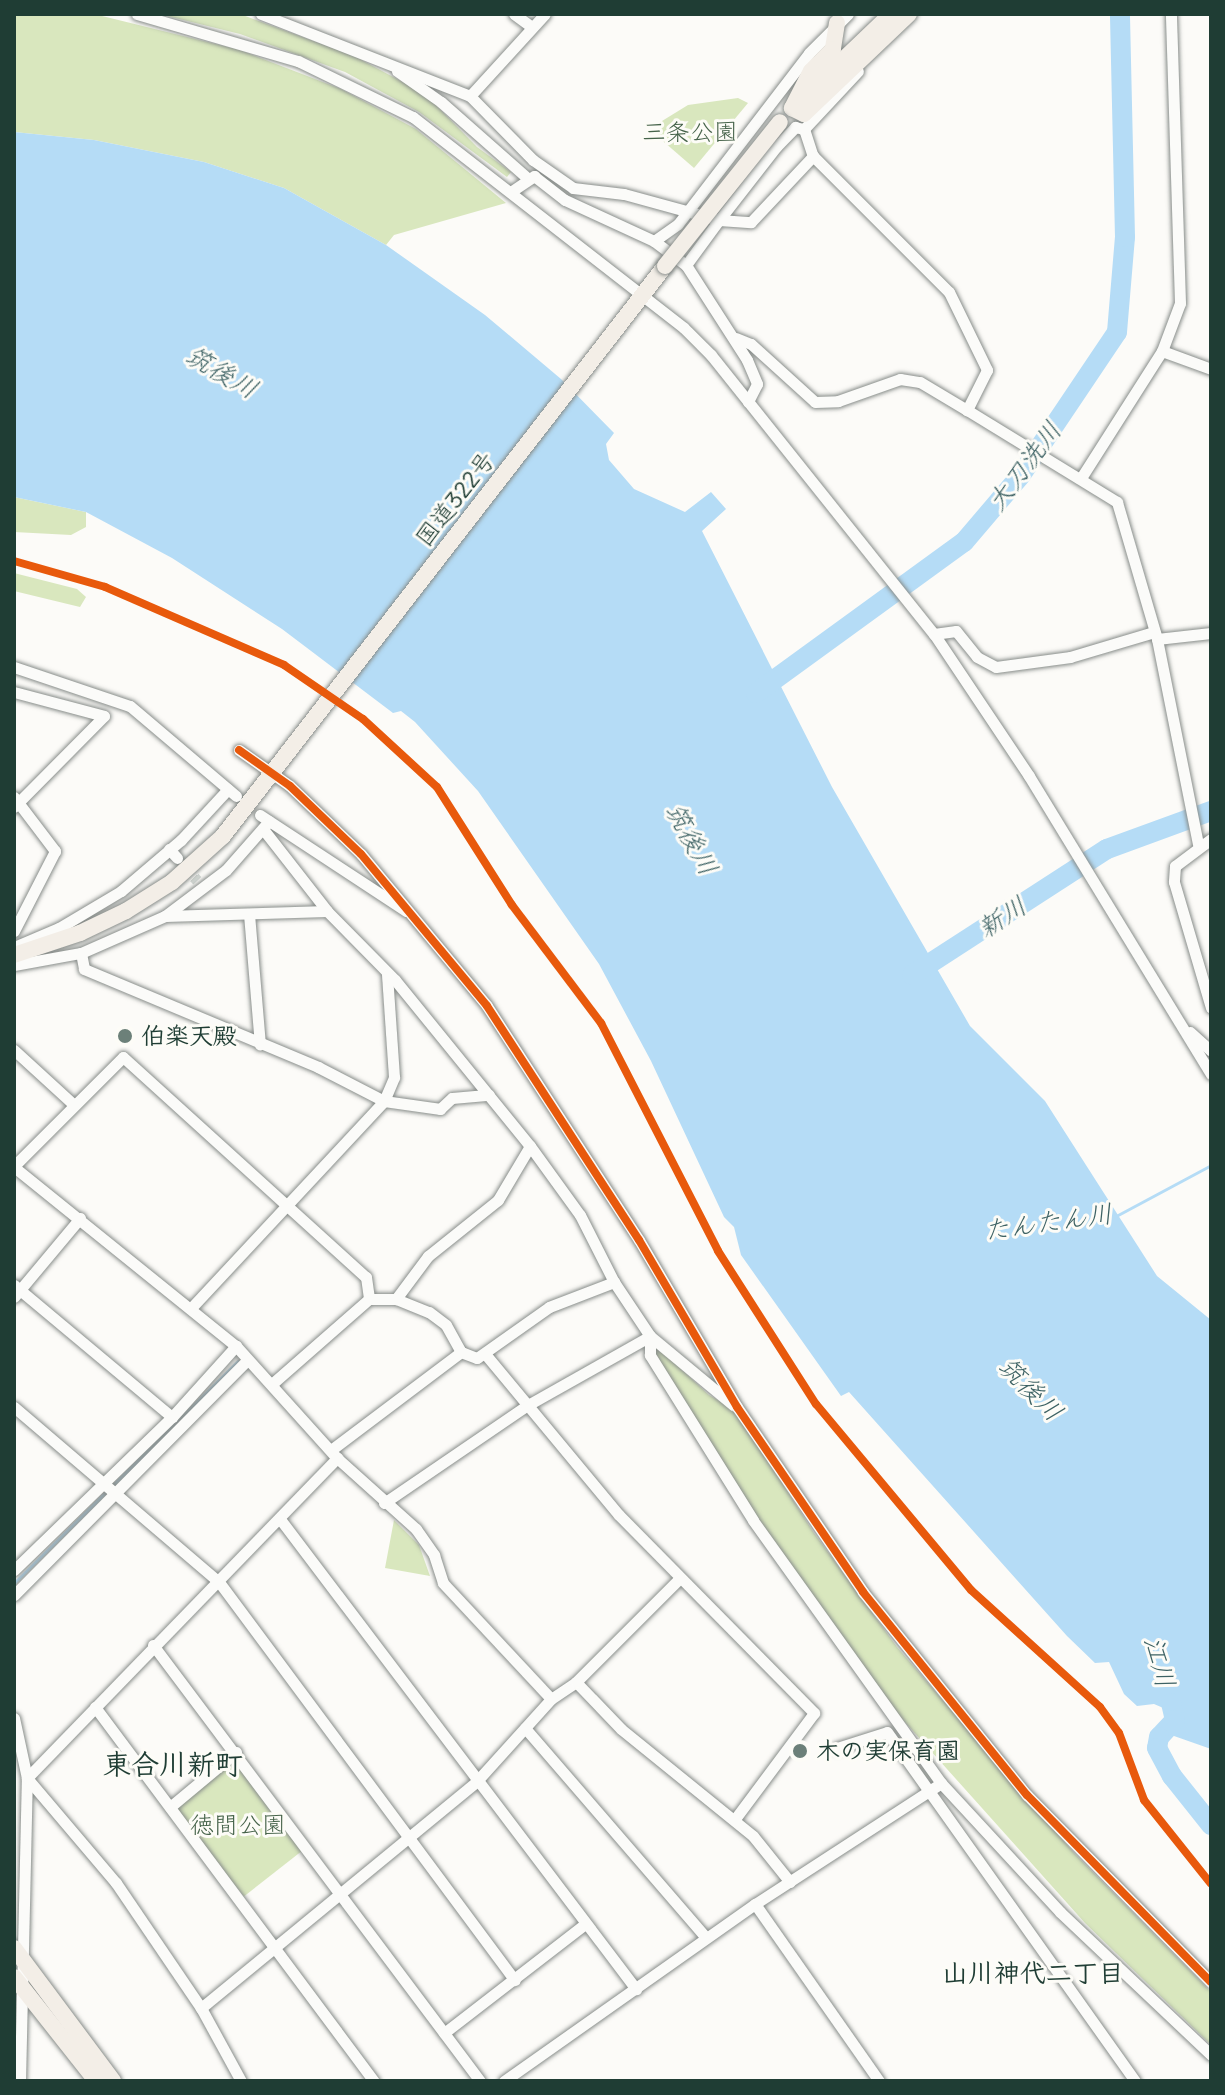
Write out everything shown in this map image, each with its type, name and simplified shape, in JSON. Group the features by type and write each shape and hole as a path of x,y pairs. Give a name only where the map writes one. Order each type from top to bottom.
{"highway":[{"name":"国道322号","path":"14,955 80,933 172,882 223,836 780,122 891,14"},
{"path":"843,19 833,49 811,71 792,108 804,114 870,56 909,14"},
{"path":"19,1954 113,2081"},
{"path":"18,1982 96,2081"}],"street":[{"path":"137,14 298,61 373,94 433,131 512,191 645,294 711,355 883,566 934,634 1029,776 1211,1074"},
{"path":"261,14 470,96 533,160 573,188 624,194 719,220 751,222 813,156"},
{"path":"514,14 532,27"},
{"path":"470,96 545,14"},
{"path":"804,129 870,56 921,14"},
{"path":"1081,478 1162,351 1180,303 1171,14"},
{"path":"654,241 689,211 843,19"},
{"path":"385,63 441,102 526,177"},
{"path":"686,265 776,147 795,127 804,129"},
{"path":"804,129 813,156 949,292 987,370 967,410"},
{"path":"512,191 526,177 534,176 565,200 654,241 686,265 736,338 757,384 748,402"},
{"path":"736,338 751,344 815,402 838,401 900,379 920,382 1117,502 1156,636 1198,844"},
{"path":"1162,351 1211,369"},
{"path":"934,634 956,631 977,657 996,667 1070,657 1156,636 1211,633"},
{"path":"14,667 130,706 232,792 173,854 121,891 59,928 14,947"},
{"path":"14,692 104,716 16,803 55,851 14,931"},
{"path":"239,750 276,768 350,843 487,1006 562,1119 737,1407 807,1515 940,1691 1027,1795 1211,1982"},
{"path":"264,822 413,915"},
{"path":"14,965 81,953 165,916 264,822"},
{"path":"264,822 327,911 386,972 530,1146 580,1215 614,1282 650,1336 737,1407"},
{"path":"1211,839 1198,844 1175,866 1174,882 1211,1008"},
{"path":"165,916 327,911"},
{"path":"249,914 260,1045"},
{"path":"81,953 84,969 384,1101 440,1109 452,1098 489,1095"},
{"path":"192,1307 384,1101 394,1077 392,989 386,972"},
{"path":"1180,1023 1211,1051"},
{"path":"14,1050 73,1104"},
{"path":"369,1299 366,1277 288,1203 123,1057 73,1104 14,1167 192,1307 236,1346 273,1383 334,1454 384,1503 416,1529 434,1555 443,1583 551,1699"},
{"path":"396,1299 428,1256 498,1200 530,1146"},
{"path":"80,1218 16,1291 172,1417"},
{"path":"27,1778 153,1645 280,1519 334,1454 461,1352 486,1355 549,1307 614,1282"},
{"path":"273,1383 369,1299 396,1299 429,1312 446,1325 461,1352"},
{"path":"384,1503 526,1406 650,1336"},
{"path":"650,1336 650,1355 753,1520 941,1783 1060,1912 1211,2055"},
{"path":"14,1570 172,1417 236,1346"},
{"path":"486,1355 526,1406 680,1578 814,1713 735,1819"},
{"path":"14,1595 247,1360"},
{"path":"14,1407 106,1481 219,1582 515,1980"},
{"path":"280,1519 476,1782 636,1989"},
{"path":"201,2008 476,1782 551,1699 576,1682 680,1578"},
{"path":"153,1645 480,2081"},
{"path":"576,1682 621,1729 735,1819 790,1882"},
{"path":"95,1707 374,2081"},
{"path":"14,1718 27,1778 18,1982 20,2081"},
{"path":"525,1728 706,1938"},
{"path":"837,1748 887,1732 928,1794 1135,2081"},
{"path":"170,1807 236,1752"},
{"path":"27,1778 116,1883 201,2008 241,2081"},
{"path":"504,2081 755,1904 941,1783"},
{"path":"755,1904 875,2080"},
{"path":"444,2033 585,1924"}],"green space":[{"path":"14,14 94,14 240,50 341,89 416,129 506,203 394,235 386,245 284,188 204,162 94,140 14,132"},
{"path":"159,14 240,14 354,56 425,94 477,147 511,172 507,177 419,112 345,72 240,34"},
{"name":"三条公園","path":"738,98 748,103 694,168 649,129 688,105"},
{"path":"14,497 86,512 86,527 71,535 14,532"},
{"path":"14,573 77,589 86,597 80,607 14,591"},
{"path":"655,1345 709,1395 735,1410 814,1533 897,1647 1074,1853 1211,1992 1211,2045 1085,1923 895,1711 760,1525 655,1354"},
{"path":"394,1520 419,1545 430,1576 385,1568"},
{"name":"徳間公園","path":"233,1759 304,1850 244,1896 173,1806"}],"water":[{"name":"筑後川","path":"14,132 94,140 204,162 284,188 386,245 485,315 561,379 614,433 606,444 609,460 634,489 685,512 711,492 726,509 702,531 832,787 970,1026 1045,1101 1157,1276 1211,1320 1211,1749 1174,1736 1168,1710 1154,1704 1137,1706 1124,1694 1109,1662 1095,1663 1067,1636 849,1392 841,1396 741,1255 734,1227 724,1217 651,1061 599,964 478,791 415,722 401,711 393,713 282,629 172,558 86,512 14,497"}],"waterway":[{"name":"大刀洗川","path":"756,693 964,542 1021,475 1117,332 1125,237 1120,14"},
{"name":"新川","path":"912,975 1107,849 1211,811"},
{"name":"たんたん川","path":"1116,1216 1211,1165"},
{"path":"113,1485 238,1361"},
{"path":"14,1583 108,1490"},
{"name":"江川","path":"1171,1703 1175,1720 1159,1737 1157,1748 1172,1776 1211,1825"}],"tunnel":[{"path":"183,865 197,880"}],"cycle path":[{"path":"14,561 105,587 284,665 363,719 437,787 512,905 601,1023 718,1251 816,1404 971,1590 1100,1707 1119,1733 1144,1800 1211,1884"},
{"path":"239,750 290,786 361,854 487,1006 639,1240 737,1407 863,1592 1027,1795 1211,1982"}],"place":[{"name":"伯楽天殿","path":"125,1036"},
{"name":"木の実保育園","path":"800,1751"}],"district":[{"name":"東合川新町","path":"173,1764"},
{"name":"山川神代二丁目","path":"1033,1973"}]}
